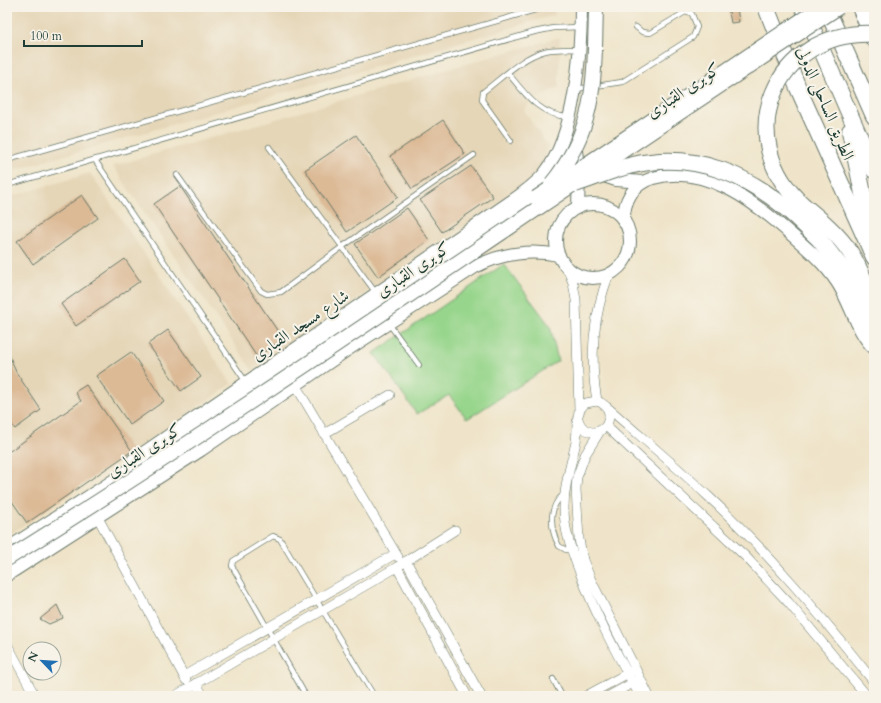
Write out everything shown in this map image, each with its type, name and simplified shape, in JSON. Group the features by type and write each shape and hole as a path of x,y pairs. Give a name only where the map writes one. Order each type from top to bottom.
{"highway":[{"name":"الطريق الساحلى الدولى","path":"766,7 798,88 874,258"},
{"name":"الطريق الساحلى الدولى","path":"803,7 874,170"},
{"path":"826,7 874,116"},
{"path":"860,7 874,40"},
{"path":"874,34 839,37 817,46 802,57 788,70 772,97 767,113 766,130 770,156 775,170 819,239 848,276 874,333"},
{"path":"843,98 874,248"},
{"path":"575,184 620,168 645,162 671,160 697,163 722,170 746,180 773,197 828,226 843,243 856,262 874,302"}],"main road":[{"path":"536,198 560,173 578,143 588,117 594,77 596,7"},
{"name":"كوبرى القبارى","path":"7,550 107,486 821,7"},
{"name":"كوبرى القبارى","path":"7,560 87,510 272,388 839,7"}],"street":[{"name":"شارع مسجد القبارى","path":"7,543 110,476 538,181 545,174 556,154 569,117 579,49 581,7"},
{"path":"569,117 577,160 578,207"},
{"path":"577,160 608,178 625,182 642,182 669,175 696,178 728,189 761,208 816,257 831,274 843,292 868,341 874,348"},
{"path":"624,222 624,209 629,196 642,182"},
{"path":"567,267 579,275 587,277 602,277 609,274 620,265 628,252 629,237 624,222 620,216 608,208 593,204 578,207 567,215 559,227 556,241 558,255 567,267 573,283 576,300 579,415 578,429 568,470 565,494 565,528 571,550 592,606 631,671"},
{"path":"7,575 201,450 389,324 486,262 522,252 558,255"},
{"path":"597,401 593,372 593,344 599,301 609,274"},
{"path":"296,386 480,696"},
{"path":"324,434 390,395"},
{"path":"603,429 595,432 586,430 582,427 579,415 586,403 597,401 607,407 709,498 799,592 874,682"},
{"path":"607,407 610,414 603,429 585,455 577,477 578,539 589,575 636,681 640,696"},
{"path":"603,429 698,510 746,557 788,602 867,696"},
{"path":"698,510 709,498"},
{"path":"97,516 190,689 203,696"},
{"path":"174,696 190,689 322,609 402,564 455,530"},
{"path":"184,676 395,554"},
{"path":"402,564 467,696"},
{"path":"7,644 35,696"},
{"path":"586,696 631,671"},
{"path":"609,696 636,681"},
{"path":"636,681 649,696"}],"lane":[{"path":"7,160 546,7"},
{"path":"574,89 622,82 693,37 697,26 692,14 687,11 650,33 642,32 636,27"},
{"path":"7,185 534,32 554,28 581,27"},
{"path":"511,141 482,100 484,92 528,58 546,51 579,49"},
{"path":"508,73 531,101 551,114 569,117"},
{"path":"269,148 376,294"},
{"path":"177,174 261,291 267,294 281,292 342,247 474,155"},
{"path":"95,160 246,382"},
{"path":"389,324 419,365"},
{"path":"306,696 231,563 235,559 273,536 280,539 374,696"},
{"path":"553,679 562,696"}],"shaded area":[{"path":"7,7 553,7 555,15 7,172"},
{"path":"560,37 559,87 531,101 524,110 549,148 545,151 547,156 536,174 526,185 252,370 113,166"},
{"path":"90,173 232,384 7,536 7,198"}],"green space":[{"path":"504,264 550,326 558,361 467,419 449,395 417,414 374,353"}],"building":[{"path":"728,7 737,7 739,22 731,23"},
{"path":"443,120 465,154 412,189 390,156"},
{"path":"356,135 398,197 347,232 305,170"},
{"path":"471,166 493,197 442,232 420,200"},
{"path":"180,186 283,339 257,357 154,204"},
{"path":"82,195 98,218 33,264 17,241"},
{"path":"407,208 429,240 378,277 355,244"},
{"path":"125,259 140,281 76,326 61,304"},
{"path":"168,330 201,377 181,391 148,344"},
{"path":"7,349 16,372 41,410 15,429 7,418"},
{"path":"131,352 164,401 130,425 96,376"},
{"path":"86,385 132,451 27,523 7,494 7,453 81,401 75,392"},
{"path":"57,605 63,618 49,624 40,619"}]}
